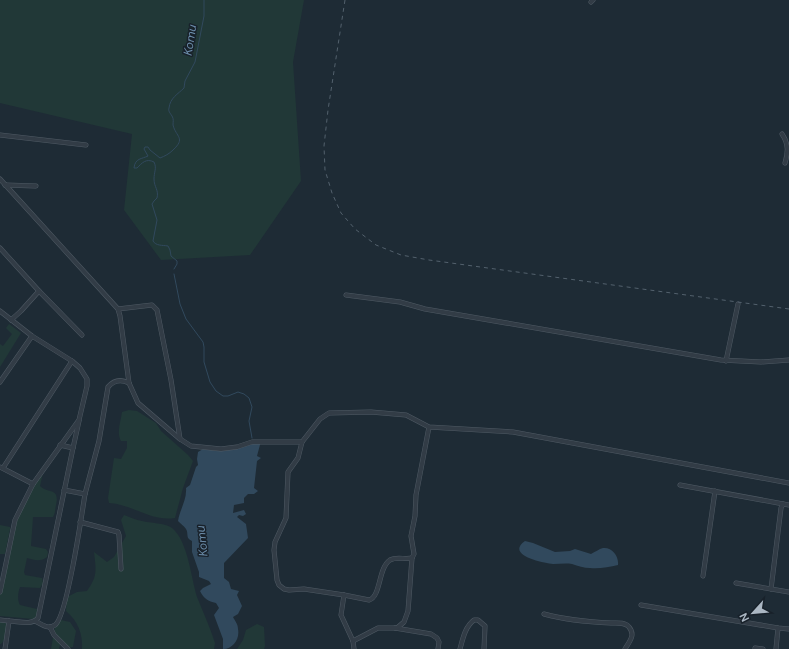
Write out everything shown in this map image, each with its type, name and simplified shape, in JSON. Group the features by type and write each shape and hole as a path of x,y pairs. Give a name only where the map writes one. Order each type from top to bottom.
{"street":[{"path":"782,134 787,142 788,152 785,163"},
{"path":"0,135 86,145"},
{"path":"0,179 118,309 129,383 138,403 180,439 191,446 221,449 237,447 252,442 302,442"},
{"path":"5,185 36,186"},
{"path":"0,248 39,292 82,335"},
{"path":"11,320 39,292"},
{"path":"346,295 400,302 433,310 726,361 768,362 789,360"},
{"path":"726,361 738,304"},
{"path":"118,309 152,305 157,310 171,380 180,439"},
{"path":"0,311 32,336 72,361 80,368 87,379 87,386 38,618 30,623 0,620"},
{"path":"0,382 32,336"},
{"path":"33,484 1,467 72,361"},
{"path":"35,621 50,627 55,626 60,618 72,570 85,494 99,441 108,387 111,384 121,380 129,383"},
{"path":"412,558 395,558 390,560 385,566 375,595 369,600 304,589 288,590 279,585 277,580 274,550 275,542 286,518 288,472 298,458 302,442 320,419 329,413 371,412 406,416 429,427 513,432 789,483"},
{"path":"0,592 15,520 33,484 79,420"},
{"path":"353,640 378,628 397,628 406,617 412,558 414,554 411,536 415,516 416,494 429,427"},
{"path":"60,445 73,448"},
{"path":"680,485 789,505"},
{"path":"64,490 85,494"},
{"path":"703,576 715,491"},
{"path":"771,589 781,508 783,504"},
{"path":"80,522 118,532 121,569"},
{"path":"736,583 789,592"},
{"path":"344,595 341,615 353,640 354,649"},
{"path":"641,604 789,629"},
{"path":"544,614 565,619 622,623 628,626 632,632 630,642 625,649"},
{"path":"460,649 464,632 470,623 474,620 478,620 485,626 484,649"},
{"path":"5,649 9,621"},
{"path":"50,627 57,638 68,649"},
{"path":"388,627 431,634 438,638 438,649"},
{"path":"776,649 778,628"},
{"path":"755,648 763,649"}],"green space":[{"path":"0,0 304,0 293,62 301,181 250,255 161,260 124,210 132,134 0,103"},
{"path":"9,324 21,333 0,367 0,344 3,346 12,334 6,328"},
{"path":"129,410 137,411 156,423 161,431 193,461 183,488 175,518 166,519 126,506 109,503 108,498 114,458 121,459 127,448 127,441 121,441 119,434 122,412"},
{"path":"43,473 40,486 55,493 57,499 55,513 53,517 33,517 31,546 46,549 48,552 47,557 42,560 27,558 24,572 25,575 42,578 43,583 40,588 20,587 18,596 20,605 37,609 38,615 33,619 0,616 0,588 14,525 39,475"},
{"path":"124,515 140,521 165,525 172,528 177,534 182,542 197,597 215,643 214,649 82,649 82,638 77,623 66,611 67,597 77,592 87,591 91,586 95,577 94,552 107,562 114,557 126,536 121,520"},
{"path":"0,525 10,527 5,554 0,554"},
{"path":"0,620 6,623 5,637 1,644 0,644"},
{"path":"61,620 70,622 76,631 73,647 66,648 60,645 59,649 51,649 56,621"},
{"path":"257,624 264,627 264,649 237,649 243,640 246,630"}],"water":[{"path":"261,441 257,456 261,458 257,461 254,488 258,491 254,494 248,494 244,498 244,503 234,505 233,513 244,510 246,514 243,516 239,515 237,517 246,524 248,538 224,563 224,578 229,582 231,589 239,591 237,595 242,606 238,614 233,617 238,627 237,640 227,649 223,649 223,639 214,615 219,608 216,603 205,598 200,591 211,584 209,581 199,577 199,572 192,552 192,541 188,537 186,529 178,521 186,488 190,485 198,465 198,452 203,449 220,451 246,443"},
{"path":"525,541 555,552 570,551 575,549 591,554 602,548 606,548 616,555 618,565 604,568 593,568 572,564 553,564 534,560 522,554 520,550 520,546"}],"waterway":[{"name":"Komu","path":"174,269 177,261 171,256 168,246 157,245 153,241 157,220 152,204 157,198 157,191 154,182 155,164 154,162 146,161 137,168 134,168 137,161 148,156 144,149 145,147 148,147 160,158 170,153 179,143 180,140 174,129 173,118 169,112 169,109 173,99 184,88 185,81 195,62 204,16 204,0"},
{"name":"Komu","path":"174,274 180,304 186,319 203,342 204,362 210,382 216,391 223,396 228,396 238,392 249,398 252,407 249,421 252,438"}],"railway":[{"path":"345,0 328,110 324,146 325,170 332,193 341,213 355,229 376,245 401,255 429,260 789,309"}]}
